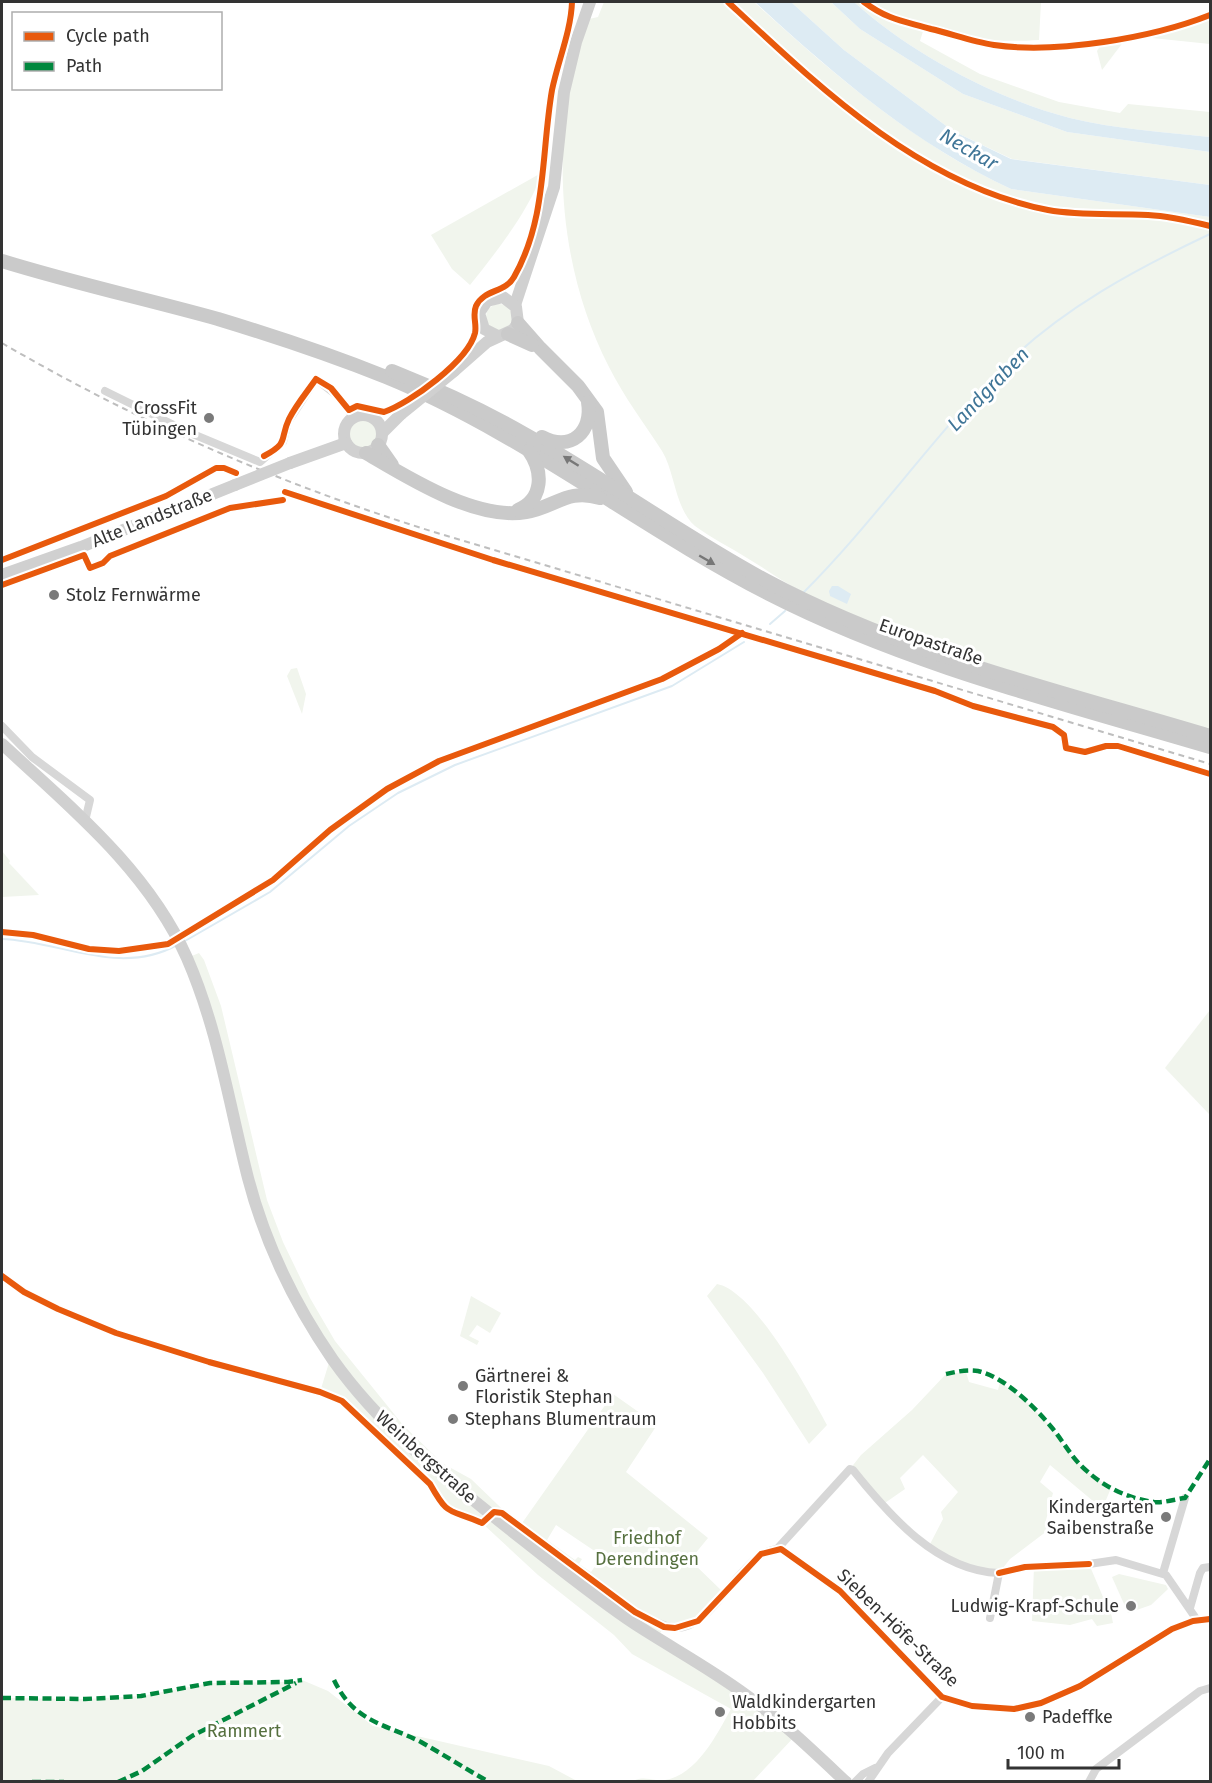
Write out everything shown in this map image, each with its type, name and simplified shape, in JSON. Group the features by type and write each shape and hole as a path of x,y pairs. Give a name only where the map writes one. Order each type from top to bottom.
{"main road":[{"path":"2,261 219,320 388,378 526,447 622,506"},
{"path":"219,320 256,326 354,356 464,402 523,432 532,432 547,440 560,442 573,439 588,426 591,417 588,397"},
{"path":"518,322 588,397 597,412 603,458 619,484 638,504"},
{"path":"503,335 540,348"},
{"name":"Europastraße","path":"523,432 793,600 865,638 936,664 1210,747"},
{"path":"380,439 399,473"},
{"path":"512,513 524,508 537,494 539,472 536,461 526,447"},
{"path":"366,453 419,485 463,502 512,513 539,508 571,495 587,494 622,506"},
{"name":"Europastraße","path":"622,506 719,567 793,600 934,652 1210,736"}],"street":[{"path":"401,414 376,421 367,416 354,418 345,429 346,443 354,451 366,453 401,414 454,371 471,354 503,335 518,322 515,305 522,278 538,241 555,187 564,92 576,42 590,2"},
{"path":"503,297 522,278"},
{"path":"503,335 489,333 482,326 479,313 484,303 495,297 503,297 515,305"},
{"path":"471,354 482,326"},
{"path":"105,391 225,448 260,462 264,456 278,449 283,442 288,422 316,379 339,397 354,418"},
{"path":"376,421 380,439"},
{"name":"Alte Landstraße","path":"2,575 81,547 290,463 346,443"},
{"path":"2,726 32,757 90,800 85,821 2,744"},
{"name":"Weinbergstraße","path":"85,821 135,874 174,933 186,956 218,1046 248,1179 261,1220 296,1299 350,1383 400,1438 462,1491 633,1622 745,1695 846,1782"},
{"path":"508,1517 621,1602 651,1622 675,1629 698,1621 756,1559 777,1549 850,1469 902,1525 937,1551 969,1570 999,1573 990,1618"},
{"path":"1163,1573 1185,1498"},
{"name":"Sieben-Höfe-Straße","path":"777,1549 794,1556 835,1587 942,1697 988,1709 1032,1706 1080,1686 1159,1636 1197,1620 1210,1619"},
{"path":"1089,1564 1116,1560 1163,1573 1197,1620"},
{"path":"1190,1608 1200,1573 1203,1568 1210,1568"},
{"path":"1089,1782 1096,1769 1200,1691 1210,1687"},
{"path":"868,1782 875,1768 942,1697"},
{"path":"855,1782 863,1774 875,1768"}],"green space":[{"path":"604,2 754,2 813,55 875,105 941,151 1011,189 1210,217 1210,731 952,654 851,615 796,588 707,535 688,519 662,451 615,378 591,326 577,284 568,239 563,194 563,149 567,105 576,61 589,19 598,17"},
{"path":"791,2 831,2 860,29 963,94 1067,132 1210,152 1210,185 1012,159 953,131 844,50"},
{"path":"854,2 1041,2 1039,40 981,39 924,28 920,41 980,74 1059,102 1120,113 1128,104 1210,112 1210,137 1104,125 1042,110 984,86 927,56 876,21"},
{"path":"1210,17 1210,44 1152,38 1124,41 1102,70 1097,51 1102,43 1185,27"},
{"path":"543,172 520,217 470,285 452,269 431,235"},
{"path":"499,304 508,308 512,317 508,326 499,330 490,326 486,317 490,308"},
{"path":"363,420 373,424 377,434 373,444 363,448 353,444 349,434 353,424"},
{"path":"297,668 306,694 302,714 287,676 291,669"},
{"path":"2,851 10,861 9,863 39,895 2,897"},
{"name":"Friedhof Derendingen","path":"199,953 204,960 221,1006 267,1200 283,1242 310,1298 335,1341 403,1425 442,1463 471,1479 520,1526 613,1394 657,1425 626,1472 708,1538 690,1560 724,1593 698,1621 664,1627 657,1638 795,1736 753,1781 633,1781 665,1780 676,1777 687,1770 705,1752 731,1709 632,1654 614,1635 538,1575 482,1523 447,1510 438,1500 430,1484 360,1417 342,1401 320,1392 331,1356 278,1262 187,958","holes":["556,1525 602,1556 591,1572 579,1564 582,1559 578,1557 575,1560 547,1540"]},
{"path":"1210,1010 1210,1115 1165,1068"},
{"path":"717,1284 732,1291 748,1304 780,1345 808,1390 827,1425 809,1444 763,1373 707,1296"},
{"path":"471,1296 501,1313 490,1333 477,1325 469,1336 479,1341 477,1345 460,1336"},
{"path":"966,1372 969,1382 998,1390 1000,1382 1028,1403 1053,1429 1068,1452 1088,1472 1111,1488 1101,1512 1091,1507 1093,1501 1050,1465 1040,1482 1053,1493 1045,1524 1047,1531 1010,1559 999,1573 969,1570 929,1546 943,1519 941,1512 958,1492 923,1455 900,1478 905,1489 882,1505 850,1469 861,1455 912,1410 946,1374"},
{"path":"1089,1564 1106,1604 1109,1603 1113,1623 1097,1626 1092,1619 1070,1625 1032,1621 1034,1566"},
{"path":"1119,1574 1166,1585 1168,1589 1151,1605 1128,1613 1112,1577"},
{"name":"Rammert","path":"302,1680 328,1691 373,1726 549,1766 577,1781 2,1781 2,1698 85,1699 141,1696 210,1683"}],"water":[{"name":"Neckar","path":"755,2 791,2 844,50 953,131 1011,159 1210,185 1210,217 1011,189 975,171 908,129 844,81"},
{"path":"831,2 854,2 876,21 927,56 1013,99 1042,110 1087,122 1210,137 1210,152 1067,132 963,94 860,29"},
{"path":"832,586 838,586 851,594 847,604 830,596 829,591"}],"waterway":[{"name":"Landgraben","path":"804,592 855,537 952,421 1027,345 1101,291 1210,234"},
{"name":"Landgraben","path":"770,624 785,611"},
{"name":"Landgraben","path":"185,941 270,892 349,826 398,793 455,765 672,686 744,642"},
{"name":"Landgraben","path":"2,939 112,958 133,958 155,954 177,945"}],"railway":[{"path":"2,343 159,426 267,473 378,514 1210,764"}],"marked path":[{"path":"946,1374 974,1370 988,1374 1009,1386 1038,1412 1073,1457 1095,1478 1110,1488 1145,1501 1158,1502 1185,1498 1210,1459"},
{"path":"2,1698 85,1699 141,1696 210,1683 302,1680"},
{"path":"334,1680 342,1694 360,1713 421,1742 489,1782"},
{"path":"118,1782 142,1771 192,1736 296,1683"},
{"path":"32,1782 64,1782"}],"cycle path":[{"path":"264,456 281,444 292,414 316,379 331,388 349,410 357,406 384,412 408,400 437,380 470,344 475,333 476,306 484,297 505,286 514,277 525,255 532,232 538,209 552,90 567,35 572,2"},
{"path":"728,2 835,99 914,156 957,179 1001,197 1048,210 1085,214 1156,216 1210,226"},
{"path":"864,2 881,13 904,22 978,42 1019,47 1074,46 1104,42 1160,31 1210,15"},
{"path":"2,560 166,496 216,468 224,468 236,473"},
{"path":"285,492 493,560 935,691 973,706 1053,727 1064,735 1066,748 1085,752 1106,746 1118,746 1210,774"},
{"path":"2,585 84,555 90,568 103,563 110,556 230,508 283,500"},
{"path":"2,932 33,935 89,949 119,951 168,944 273,880 330,830 387,789 439,761 662,679 719,649 742,633"},
{"path":"2,1276 24,1292 116,1333 209,1362 320,1392 342,1401 430,1484 441,1502 450,1511 482,1523 494,1512 502,1513 635,1612 664,1627 675,1628 698,1621 761,1554 781,1549 840,1591 942,1697 972,1706 1014,1709 1041,1703 1080,1686 1172,1629 1193,1621 1210,1619"},
{"path":"999,1573 1025,1567 1089,1564"}],"place":[{"name":"CrossFit Tübingen","path":"209,418"},
{"name":"Stolz Fernwärme","path":"54,595"},
{"name":"Gärtnerei & Floristik Stephan","path":"463,1386"},
{"name":"Stephans Blumentraum","path":"453,1419"},
{"name":"Kindergarten Saibenstraße","path":"1166,1517"},
{"name":"Ludwig-Krapf-Schule","path":"1131,1606"},
{"name":"Waldkindergarten Hobbits","path":"720,1712"},
{"name":"Padeffke","path":"1030,1717"}]}
